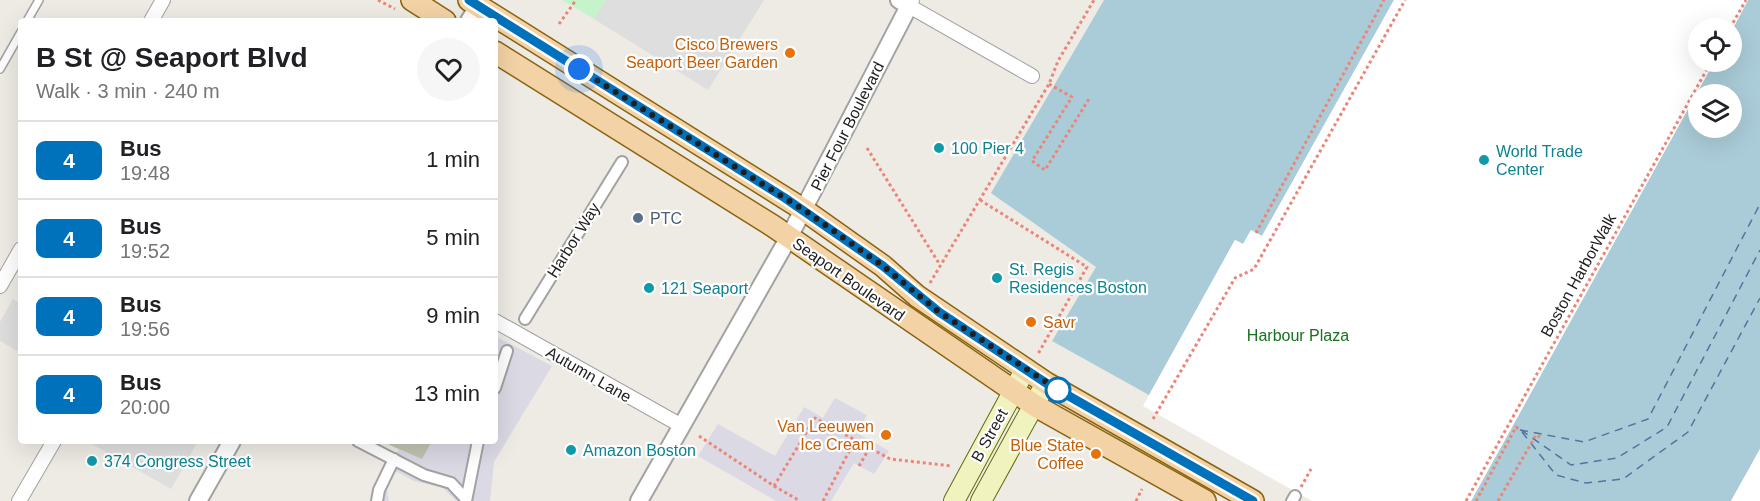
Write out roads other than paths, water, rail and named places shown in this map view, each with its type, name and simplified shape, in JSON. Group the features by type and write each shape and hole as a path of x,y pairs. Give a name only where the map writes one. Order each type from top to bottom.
{"main road":[{"path":"412,0 440,18"},
{"name":"Seaport Boulevard","path":"472,9 487,18"},
{"name":"Seaport Boulevard","path":"498,25 804,210 883,266 924,302 1031,362 1046,383 1253,501"},
{"name":"Seaport Boulevard","path":"498,54 789,237 1034,405 1205,501"},
{"name":"B Street","path":"954,501 1013,390 1031,362"},
{"name":"B Street","path":"981,501 1046,383"}],"street":[{"path":"153,18 163,0"},
{"path":"907,2 1032,76"},
{"name":"Pier Four Boulevard","path":"639,501 804,210 907,2"},
{"name":"Harbor Way","path":"525,319 621,162"},
{"path":"0,286 18,254"},
{"name":"Autumn Lane","path":"498,323 682,426"},
{"path":"498,379 507,351"},
{"path":"19,501 52,444"},
{"path":"198,501 230,444"},
{"path":"364,444 424,475 451,483 466,500"},
{"path":"466,500 477,444"},
{"path":"377,501 379,490 394,459"}],"lane":[{"path":"29,18 39,0"},
{"path":"0,69 18,37"}],"water":[{"path":"1104,0 1394,0 1262,236 1251,230 1243,244 1235,240 1149,395 1052,341 1096,267 991,193"},
{"path":"1748,0 1760,0 1760,449 1731,501 1471,501 1688,109 1688,138 1742,138 1742,84 1702,84 1708,72 1742,72 1742,18 1738,18"}],"place":[{"name":"Cisco Brewers Seaport Beer Garden","path":"790,53"},
{"name":"100 Pier 4","path":"939,148"},
{"name":"World Trade Center","path":"1484,160"},
{"name":"PTC","path":"638,218"},
{"name":"St. Regis Residences Boston","path":"997,278"},
{"name":"121 Seaport","path":"649,288"},
{"name":"Savr","path":"1031,322"},
{"name":"Van Leeuwen Ice Cream","path":"886,435"},
{"name":"Amazon Boston","path":"571,450"},
{"name":"Blue State Coffee","path":"1096,454"},
{"name":"374 Congress Street","path":"92,461"}],"park label":[{"name":"Harbour Plaza","path":"1298,335"}]}
